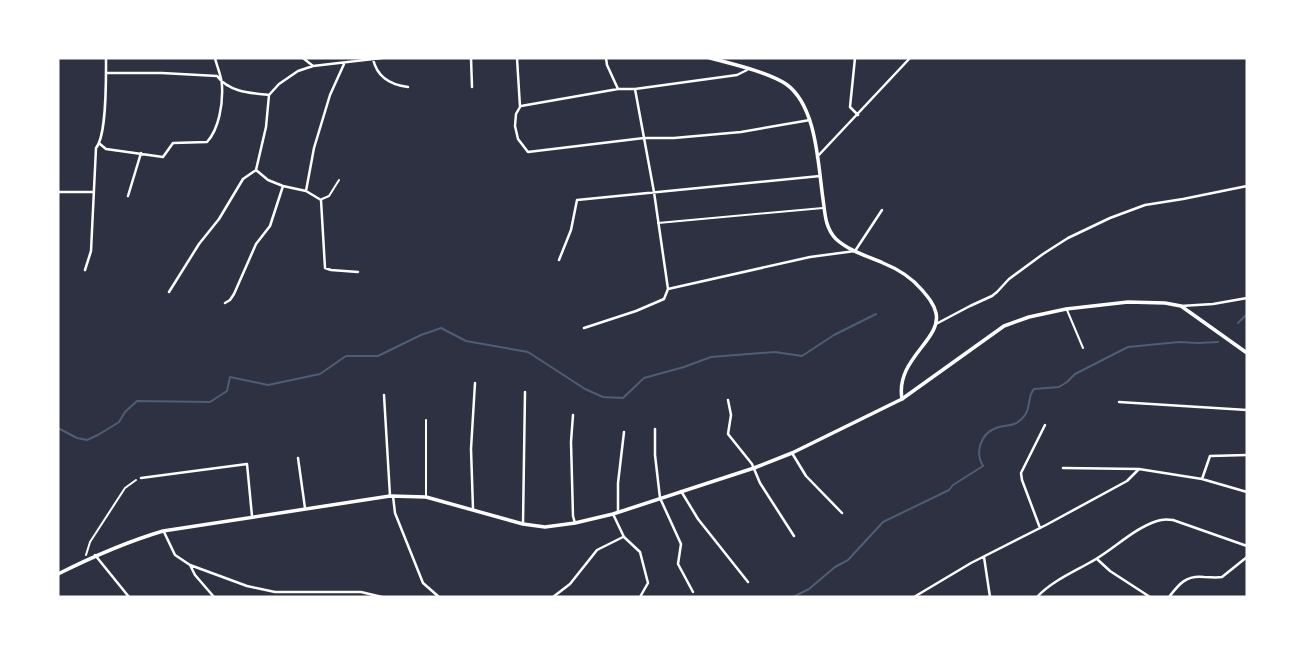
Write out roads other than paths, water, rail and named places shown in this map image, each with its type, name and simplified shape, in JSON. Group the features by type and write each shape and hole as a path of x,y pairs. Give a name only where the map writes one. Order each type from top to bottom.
{"main road":[{"path":"710,58 786,84 799,99 810,120 824,208 832,235 855,251 906,275 916,283 934,308 936,324 905,371 900,389 902,399"},
{"path":"58,573 95,555 163,531 391,496 426,497 545,527 616,513 792,453 902,399 1004,326 1066,309 1128,302 1181,306 1247,353"}],"street":[{"path":"85,270 91,251 96,148 100,144 104,118 106,58"},
{"path":"100,144 106,149 163,157 173,143 207,142 213,136 221,108 222,84 215,58"},
{"path":"303,58 313,66"},
{"path":"169,292 199,244 219,219 243,178 256,170 266,127 269,95 279,84 298,71 313,66 382,58"},
{"path":"471,58 472,87"},
{"path":"517,58 520,107 516,114 516,132 528,152 644,138 741,132 810,120"},
{"path":"606,58 618,89"},
{"path":"855,58 850,107 858,115"},
{"path":"817,157 910,58"},
{"path":"373,59 375,67 384,78 396,85 408,87"},
{"path":"306,191 314,148 330,94 344,63"},
{"path":"520,107 618,89 737,75 748,69"},
{"path":"106,73 216,76 222,84 246,93 269,95"},
{"path":"584,328 664,299 668,289 635,89"},
{"path":"128,195 141,153"},
{"path":"256,170 268,180 306,191 321,200 325,268 331,271 358,272"},
{"path":"559,260 571,230 577,200 820,176"},
{"path":"225,303 234,294 256,244 270,226 283,186"},
{"path":"936,324 992,296 1009,279 1068,237 1110,218 1145,205 1247,186"},
{"path":"58,192 93,192"},
{"path":"668,289 810,257 855,251 882,210"},
{"path":"1181,306 1247,298"},
{"path":"473,509 471,449 475,383"},
{"path":"523,523 525,392"},
{"path":"384,395 391,496 395,513 424,583 436,596"},
{"path":"727,400 731,415 728,434 752,464 760,483 793,536"},
{"path":"1119,402 1247,410"},
{"path":"573,415 570,442 575,523"},
{"path":"1040,528 1021,472 1045,425"},
{"path":"655,429 660,498 681,544 678,564 693,592"},
{"path":"624,432 616,513 624,537 640,552 648,583 640,597"},
{"path":"792,453 811,481 842,513"},
{"path":"1202,479 1210,456 1247,455"},
{"path":"298,458 305,508"},
{"path":"141,478 247,464 252,516"},
{"path":"1063,468 1139,469 1202,479 1247,492"},
{"path":"914,597 1126,481 1139,469"},
{"path":"681,491 698,519 748,582"},
{"path":"1037,597 1048,586 1097,559 1157,520 1173,520 1247,546"},
{"path":"163,531 175,555 190,565 247,586 275,592 361,592 382,597"},
{"path":"553,597 570,584 597,550 624,537"},
{"path":"95,555 129,597"},
{"path":"984,557 990,597"},
{"path":"1169,597 1182,581 1200,576 1222,577 1247,557"},
{"path":"1097,559 1150,597"},
{"path":"190,565 214,597"},
{"path":"300,593 303,597"}],"lane":[{"path":"321,200 329,196 339,180"},
{"path":"658,223 824,208"},
{"path":"1066,309 1083,348"},
{"path":"426,420 426,497"}],"waterway":[{"path":"58,428 87,440 119,422 137,401 210,402 227,391 230,377 268,385 320,374 346,356 378,356 441,328 466,341 528,352 585,389 603,397 623,398 644,378 711,357 775,352 802,356 834,335 876,314"},
{"path":"1238,323 1247,314"},
{"path":"793,597 809,589 835,567 848,560 883,522 949,490 983,466 979,455 983,439 991,431 1015,424 1022,419 1034,389 1059,387 1075,374 1128,347 1179,342 1218,342"}]}
